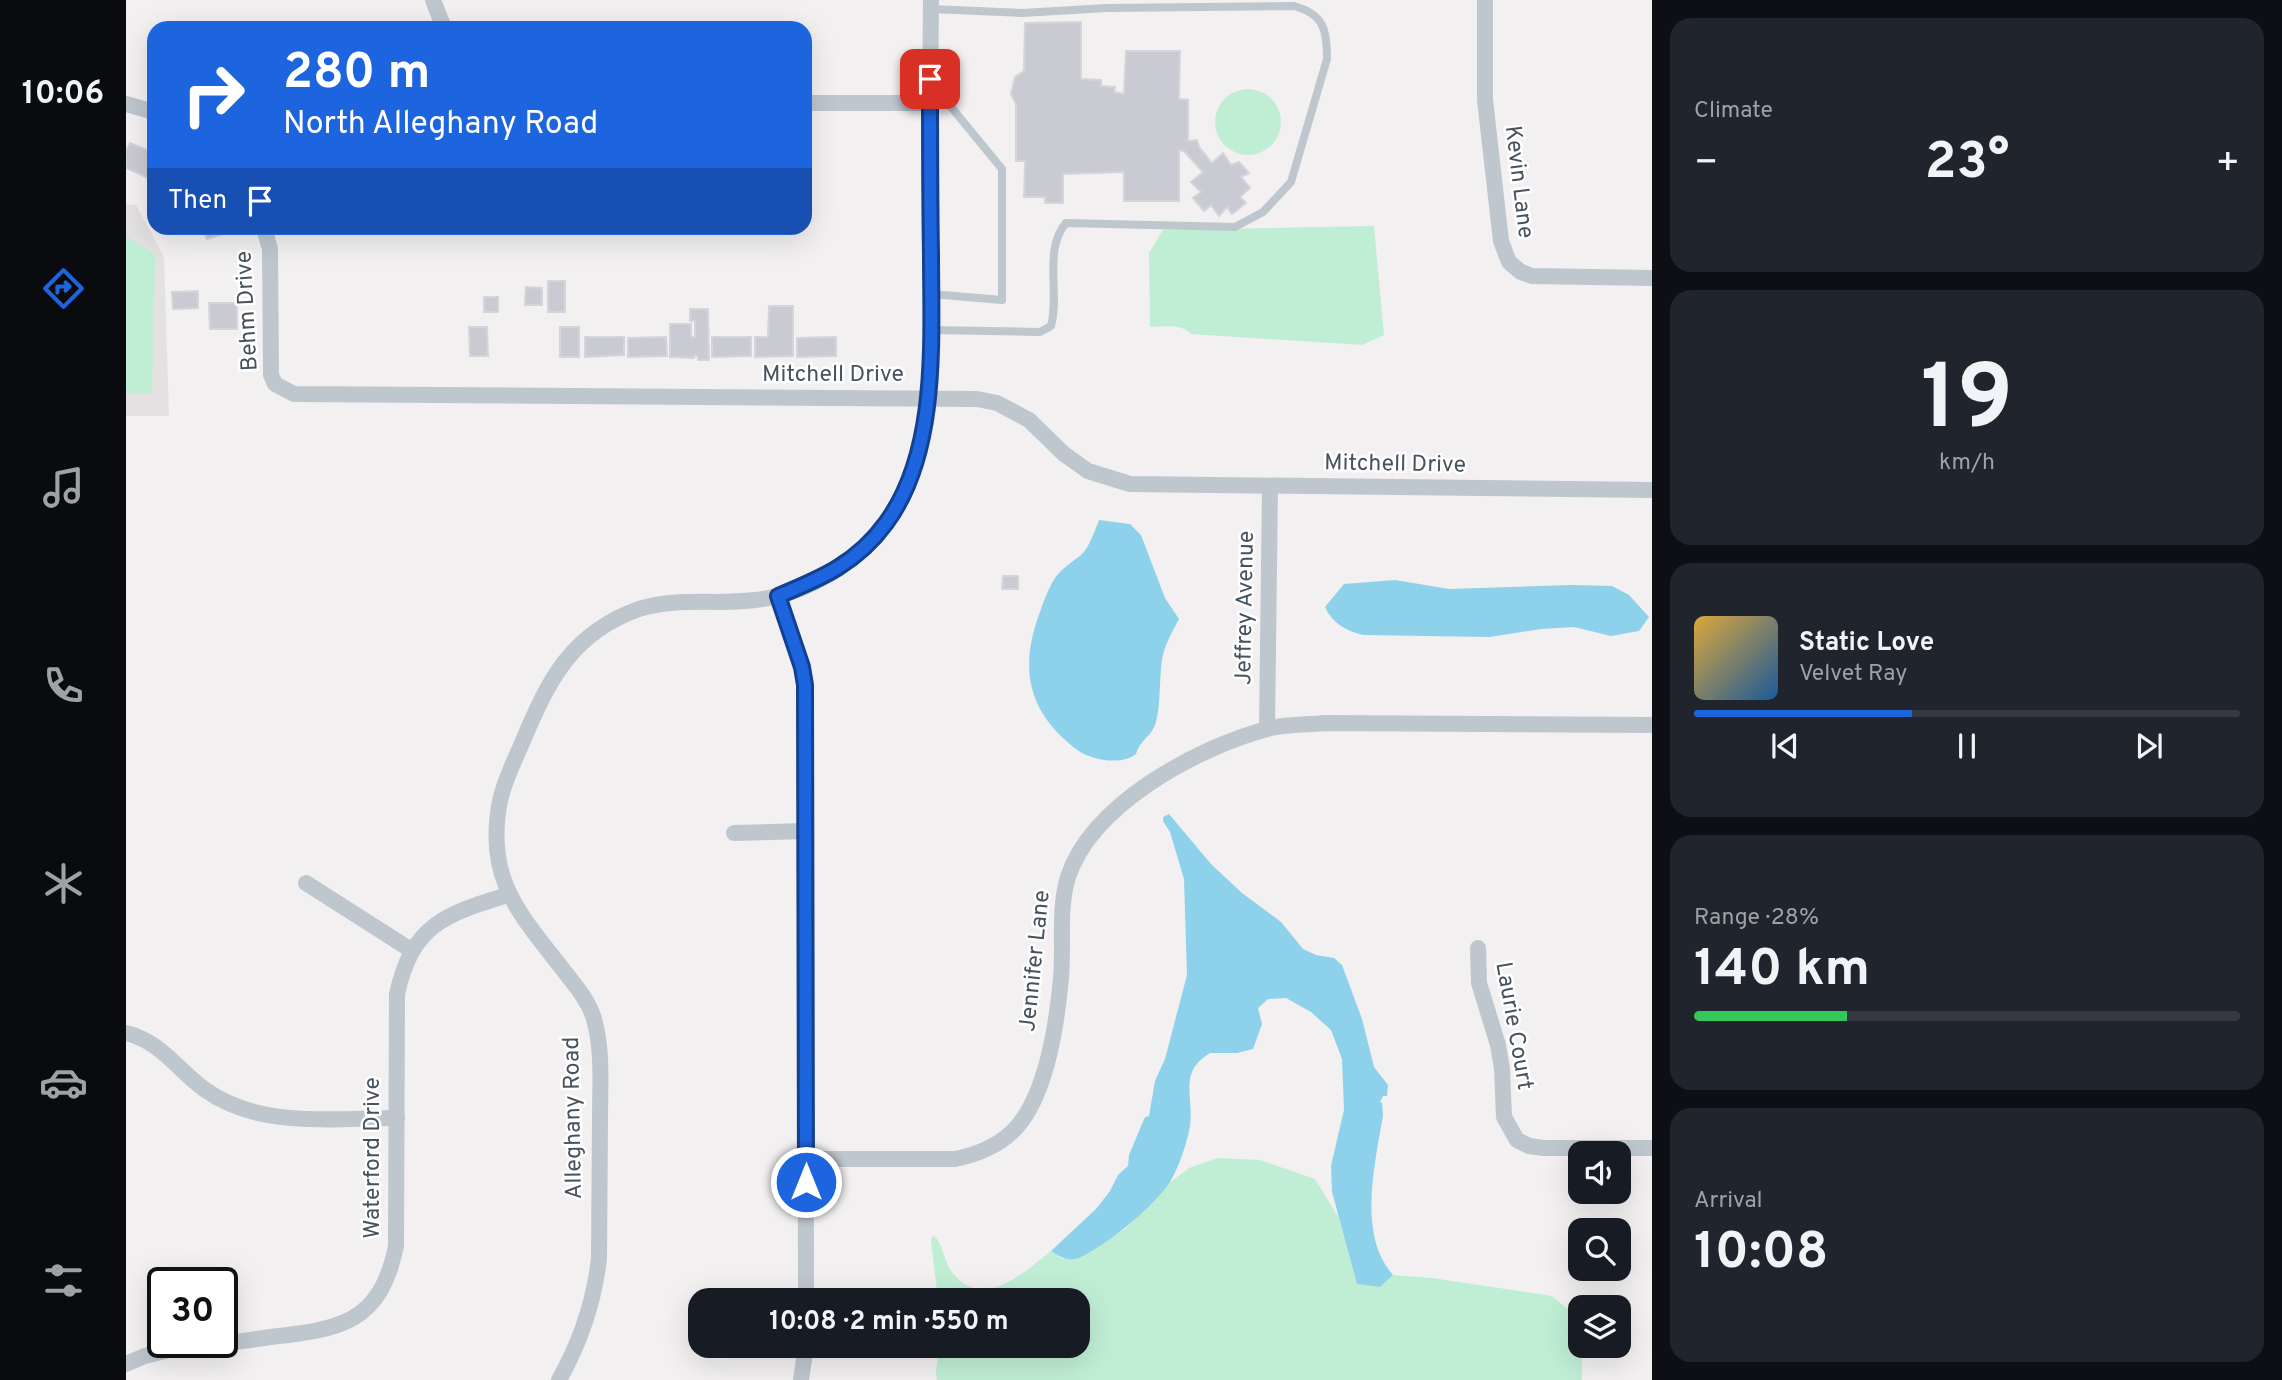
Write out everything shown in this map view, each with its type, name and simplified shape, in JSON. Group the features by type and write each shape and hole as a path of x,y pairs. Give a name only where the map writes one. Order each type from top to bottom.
{"street":[{"path":"433,0 441,21"},
{"name":"Kevin Lane","path":"1485,0 1488,128 1500,241 1509,262 1521,272 1532,276 1652,278"},
{"name":"Alleghany Road","path":"559,1380 575,1352 590,1313 599,1258 598,1040 593,1018 583,995 519,914 508,895 500,870 497,831 504,785 538,704 566,658 589,636 614,620 643,608 778,596 836,570 865,547 885,524 909,483 920,441 931,330 931,5"},
{"path":"812,103 930,103"},
{"path":"126,104 147,110"},
{"name":"Behm Drive","path":"266,235 270,249 271,375 282,390"},
{"name":"Mitchell Drive","path":"282,390 294,394 977,399 997,403 1029,420 1065,454 1088,471 1130,484 1652,490"},
{"name":"Jeffrey Avenue","path":"1267,729 1270,487"},
{"path":"778,596 802,667 805,685 806,1288"},
{"name":"Jennifer Lane","path":"806,1159 955,1159 974,1155 1011,1133 1026,1116 1049,1053 1061,977 1062,898 1069,873 1083,847 1121,805 1185,761 1267,729 1325,723 1652,725"},
{"path":"734,833 805,831"},
{"path":"306,883 411,950"},
{"name":"Waterford Drive","path":"126,1364 169,1350 328,1330 363,1311 378,1296 387,1281 396,1246 397,994 403,968 411,950 440,920 477,904 508,895"},
{"name":"Laurie Court","path":"1478,948 1479,983 1503,1069 1504,1117 1517,1140 1529,1146 1545,1147 1652,1148"},
{"path":"126,1033 152,1043 203,1088 229,1104 259,1114 284,1117 397,1118"},
{"path":"801,1380 804,1358"}],"lane":[{"path":"931,5 1023,13 1107,8 1294,6 1310,10 1320,20 1327,38 1327,59 1292,182 1263,212 1235,227 1066,223 1058,232 1054,261 1056,302 1051,326 1040,332 931,330"},
{"path":"930,103 947,102 1002,169 1002,300 931,294"}],"shaded area":[{"path":"126,204 136,205 147,225 147,235 152,235 164,257 169,416 126,416"}],"green space":[{"path":"1248,89 1261,91 1271,99 1279,109 1279,135 1271,145 1261,153 1248,155 1235,153 1225,145 1217,135 1215,122 1217,109 1225,99 1235,91"},
{"path":"1374,226 1384,335 1362,345 1191,334 1177,327 1150,327 1149,253 1163,230"},
{"path":"126,236 155,255 152,394 126,394"},
{"path":"1218,1158 1260,1160 1315,1179 1339,1218 1357,1284 1380,1287 1393,1275 1432,1278 1552,1296 1568,1309 1568,1358 1582,1358 1582,1380 937,1380 937,1358 1090,1358 1090,1288 990,1288 1014,1278 1051,1251 1063,1259 1125,1229 1169,1183 1189,1168"},
{"path":"933,1235 939,1242 950,1269 962,1282 974,1288 937,1288 931,1240"}],"water":[{"path":"1099,520 1130,524 1141,535 1165,598 1179,619 1163,655 1159,707 1154,727 1136,754 1114,761 1097,759 1082,753 1060,734 1038,704 1029,670 1034,632 1048,591 1058,574 1085,551"},
{"path":"1395,580 1449,589 1612,586 1629,595 1649,617 1639,631 1611,636 1574,627 1490,637 1363,635 1340,625 1325,607 1344,584"},
{"path":"1169,814 1211,864 1242,893 1281,922 1303,949 1316,955 1334,958 1342,965 1362,1019 1374,1067 1388,1085 1387,1096 1383,1096 1380,1102 1383,1115 1373,1177 1372,1220 1382,1259 1393,1275 1380,1287 1357,1284 1332,1192 1331,1166 1344,1110 1342,1059 1331,1030 1311,1012 1286,998 1268,999 1258,1008 1262,1024 1253,1049 1237,1053 1210,1053 1194,1068 1190,1085 1191,1115 1187,1140 1170,1182 1156,1199 1121,1231 1083,1256 1072,1259 1051,1251 1096,1209 1118,1175 1128,1166 1129,1155 1145,1117 1149,1116 1155,1081 1165,1059 1187,975 1184,879 1170,832 1163,821 1163,817"}],"building":[{"path":"1081,22 1081,79 1101,80 1101,86 1115,87 1114,92 1124,94 1126,51 1180,51 1179,99 1188,100 1188,141 1197,140 1199,147 1212,163 1223,153 1231,165 1239,162 1249,173 1241,177 1250,188 1240,197 1246,203 1232,214 1227,207 1219,216 1211,205 1204,211 1193,198 1201,192 1191,182 1203,172 1184,151 1179,150 1179,201 1124,201 1124,172 1063,174 1063,203 1045,203 1045,197 1024,197 1025,161 1016,161 1016,104 1011,94 1015,77 1024,71 1025,23"},
{"path":"130,143 147,150 147,178 126,168 126,151"},
{"path":"548,281 565,281 565,312 548,312"},
{"path":"526,287 542,288 542,305 525,305"},
{"path":"198,291 198,308 173,309 172,292"},
{"path":"484,297 498,297 498,312 484,312"},
{"path":"209,303 237,303 237,329 210,329"},
{"path":"769,306 793,306 793,356 755,357 755,337 768,337"},
{"path":"690,309 708,309 709,360 698,360 698,356 670,357 670,324 691,324 691,337 695,337 695,321 690,321"},
{"path":"469,327 487,327 488,356 470,356"},
{"path":"560,327 579,327 579,357 560,357"},
{"path":"585,337 624,337 624,355 585,357"},
{"path":"666,337 667,356 628,357 628,338"},
{"path":"712,337 751,337 751,356 712,357"},
{"path":"836,337 836,356 797,357 797,338"},
{"path":"1003,576 1018,576 1018,589 1002,589"}],"route":[{"path":"806,1182 805,685 802,667 778,596 826,576 865,547 898,506 916,461 930,377 930,79"}]}
